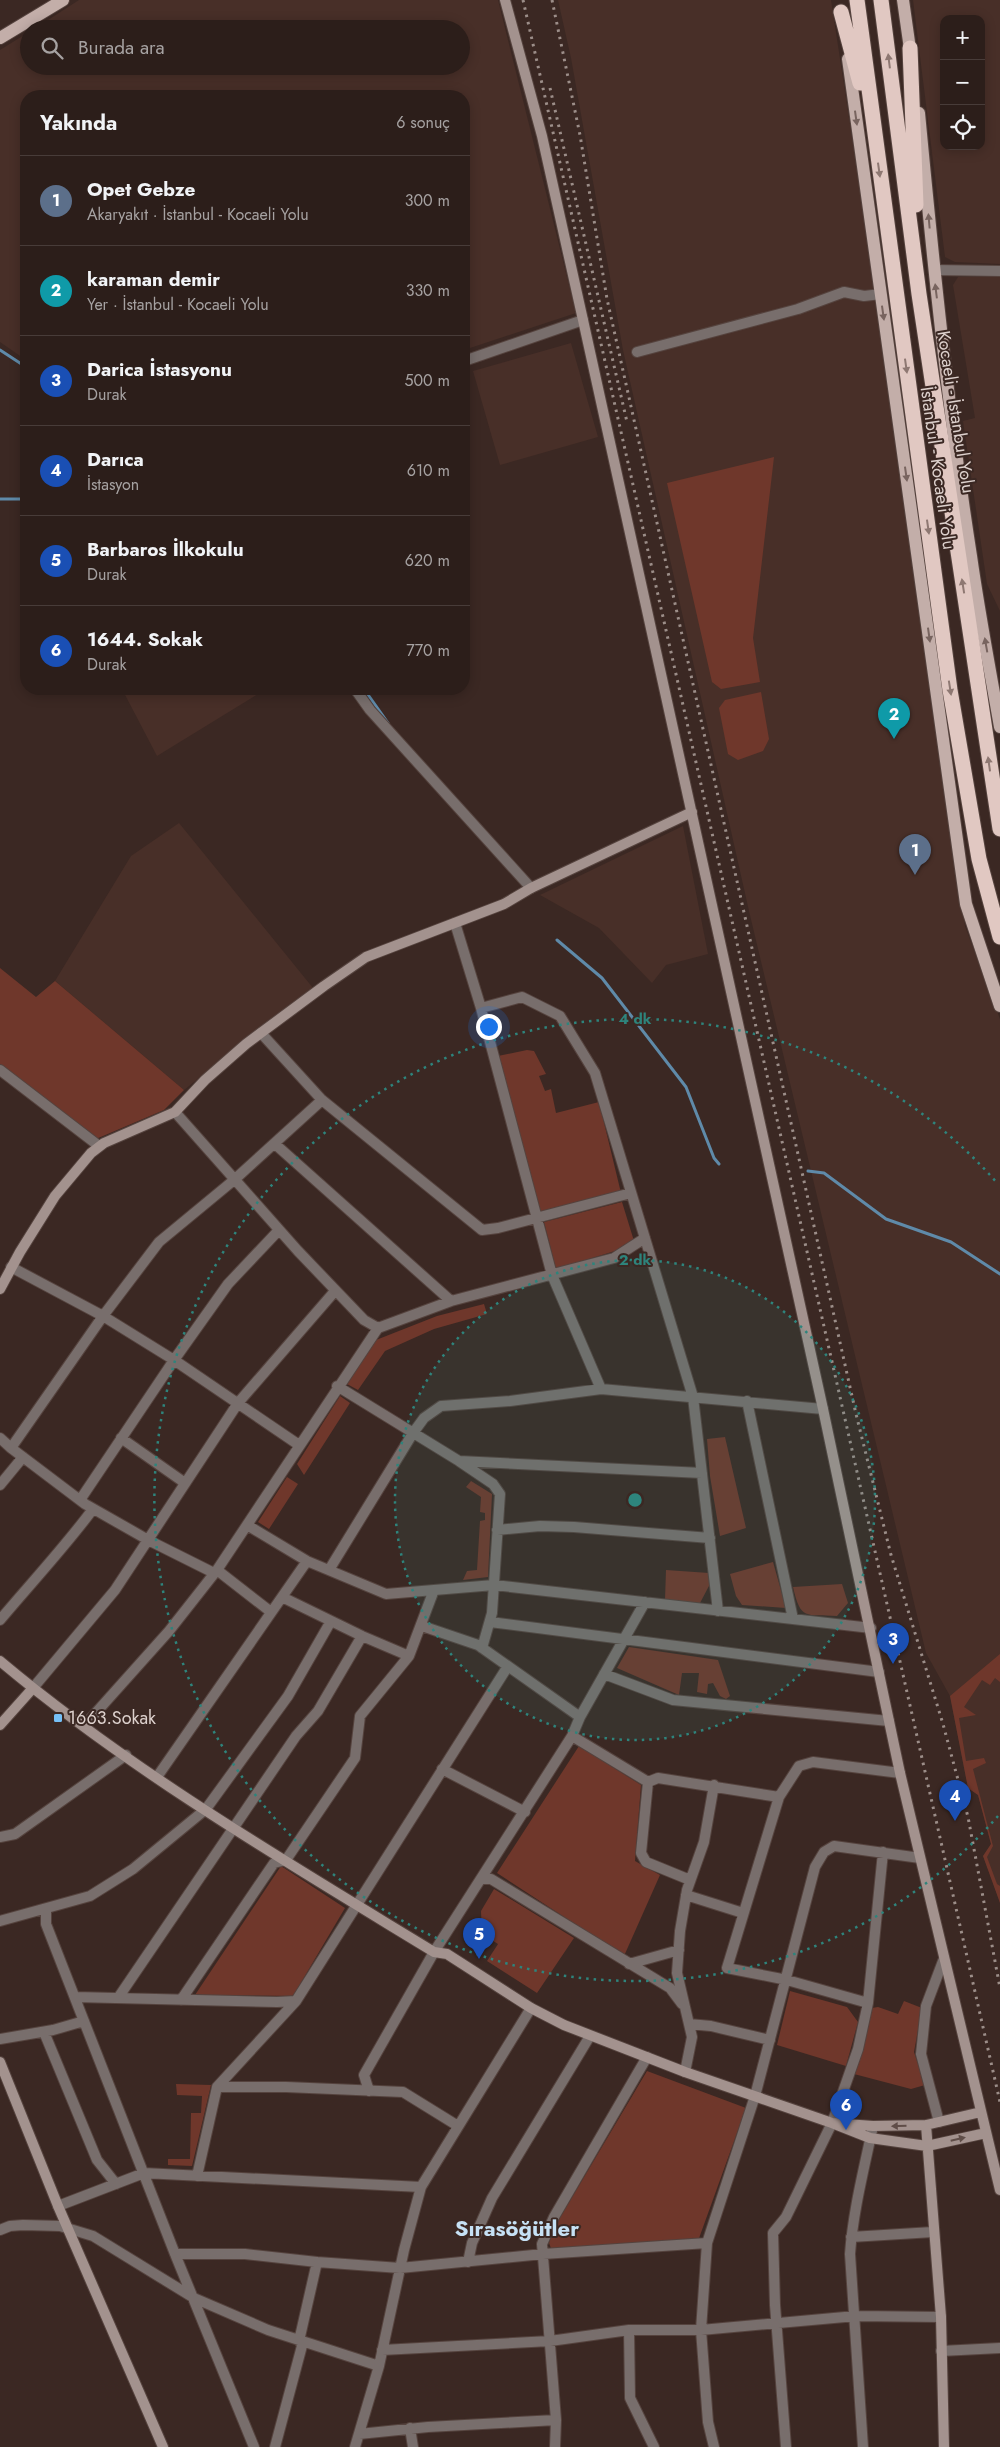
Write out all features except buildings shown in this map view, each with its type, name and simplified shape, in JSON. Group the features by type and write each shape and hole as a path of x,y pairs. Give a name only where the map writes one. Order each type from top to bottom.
{"highway":[{"name":"İstanbul - Kocaeli Yolu","path":"857,0 950,690 979,859 1000,937"},
{"name":"Kocaeli - İstanbul Yolu","path":"881,0 914,254 1000,829"},
{"path":"840,6 876,145"},
{"path":"910,48 916,189 914,254"}],"main road":[{"path":"29,20 63,0"},
{"path":"903,0 919,112 934,270 971,556 1000,727"},
{"path":"840,6 966,904 1000,1006"},
{"path":"0,38 20,26"}],"street":[{"path":"505,0 542,136 871,1628 900,1773 1000,2190"},
{"path":"934,270 1000,271"},
{"path":"637,352 798,308 844,292 864,296 881,294"},
{"path":"470,359 583,320"},
{"path":"359,695 370,710 531,888"},
{"path":"0,1289 11,1267 55,1196 91,1152 99,1146 160,1117 175,1112 205,1080 261,1033 366,957 504,904 531,888 692,812"},
{"path":"455,923 481,1008 552,1275 601,1389"},
{"path":"481,1008 522,997 560,1016 595,1073 693,1398 718,1611"},
{"path":"261,1033 322,1100 482,1230 498,1228 631,1193"},
{"path":"0,1070 99,1146"},
{"path":"11,1448 103,1316 159,1242 234,1180 322,1100"},
{"path":"175,1112 278,1230 335,1291 364,1320 378,1328"},
{"path":"275,1144 451,1301"},
{"path":"80,1500 174,1360 228,1284 278,1230"},
{"path":"84,1726 169,1631 216,1571 337,1386 378,1328 451,1301 614,1258 645,1238"},
{"path":"11,1267 103,1316 174,1360 299,1445"},
{"path":"0,1725 115,1590 238,1403 335,1291"},
{"path":"337,1386 459,1461 493,1484 500,1494 490,1622 482,1648"},
{"path":"329,1570 413,1433 424,1418 441,1406 510,1401 601,1389 823,1409"},
{"path":"747,1401 794,1619"},
{"path":"0,1438 93,1509 148,1540 216,1571 271,1612"},
{"path":"121,1438 186,1483"},
{"path":"0,1485 23,1457"},
{"path":"459,1461 702,1473"},
{"path":"0,1620 51,1559 67,1544 93,1509"},
{"path":"247,1524 307,1561 386,1594 494,1585 871,1628"},
{"path":"498,1530 540,1526 574,1527 710,1538"},
{"path":"157,1777 307,1561"},
{"path":"181,2000 274,1864 286,1860 355,1758 360,1716 409,1656 422,1626 434,1590"},
{"path":"282,1597 362,1636 409,1656"},
{"path":"368,2091 364,2075 434,1952 572,1736 580,1717 646,1602"},
{"path":"0,1921 90,1896 133,1869 206,1809 288,1696 331,1621"},
{"path":"490,1622 879,1672"},
{"path":"422,1626 482,1648 580,1717"},
{"path":"118,1998 296,1736 318,1711 362,1636"},
{"path":"0,1661 84,1726 157,1777 356,1904 434,1952 447,1954 531,2008 590,2036 870,2138 927,2146 986,2133"},
{"path":"197,2176 218,2087 296,2001 508,1666"},
{"path":"604,1674 673,1700 890,1721"},
{"path":"572,1736 648,1782"},
{"path":"0,1837 15,1834 126,1755"},
{"path":"868,2003 787,1980 727,1968 779,1797 799,1766 813,1762 900,1773"},
{"path":"442,1769 525,1812"},
{"path":"648,1782 658,1778 714,1785 779,1797"},
{"path":"648,1782 641,1853 646,1862 690,1880"},
{"path":"685,2072 692,2037 677,1973 679,1950 686,1895 704,1842 714,1785"},
{"path":"714,2447 708,2422 701,2330 707,2243 755,2096 787,1980 815,1866 824,1852 834,1846 920,1858"},
{"path":"786,2447 773,2233 786,2218 832,2123 858,2049 868,2003 883,1852"},
{"path":"482,1879 491,1879 670,1988 685,2008"},
{"path":"686,1895 743,1913"},
{"path":"46,1909 46,1924 175,2254 254,2447"},
{"path":"629,1964 679,1950"},
{"path":"939,2122 921,2054 926,2006 944,1961"},
{"path":"75,1997 296,2001"},
{"path":"355,2447 379,2366 400,2268 421,2187 531,2008"},
{"path":"0,2039 44,2032 84,2021"},
{"path":"689,2024 711,2026 770,2040"},
{"path":"44,2032 97,2160 116,2184"},
{"path":"468,2262 472,2242 492,2198 590,2036"},
{"path":"556,2447 556,2420 542,2244 554,2218 647,2057"},
{"path":"0,2062 58,2206 163,2447"},
{"path":"218,2087 403,2092 458,2126"},
{"path":"832,2123 873,2126 926,2125 981,2112"},
{"path":"926,2125 941,2317 944,2447"},
{"path":"863,2447 856,2316 850,2254 851,2237 873,2126"},
{"path":"58,2206 144,2173 421,2187"},
{"path":"0,2230 23,2225 68,2228 93,2236 194,2298 268,2330 379,2366"},
{"path":"851,2237 933,2232"},
{"path":"175,2254 245,2254 400,2268 543,2254 707,2243"},
{"path":"275,2447 301,2342 317,2262"},
{"path":"382,2350 550,2341 629,2330 701,2330 856,2316 941,2317"},
{"path":"629,2330 630,2398 654,2447"},
{"path":"941,2351 1000,2348"},
{"path":"359,2434 410,2428 556,2420"},
{"path":"410,2428 413,2447"}],"shaded area":[{"path":"79,0 498,0 576,313 470,348 470,90 20,90 20,356 0,342 0,50 20,38 20,75 470,75 470,20 48,20"},
{"path":"558,0 831,0 936,686 965,926 1000,1019 1000,1902 983,1856 991,1844 978,1795 968,1788 950,1696 926,1653 749,911 623,350 571,58"},
{"path":"913,0 1000,0 1000,264 955,262 945,257"},
{"path":"958,277 1000,277 1000,611 987,584 963,421 975,418 953,285"},
{"path":"571,343 598,437 500,465 473,371"},
{"path":"774,457 753,638 760,682 721,689 712,682 667,483"},
{"path":"761,692 769,739 763,751 738,760 728,754 719,708 725,700"},
{"path":"125,695 256,695 157,756"},
{"path":"179,823 313,988 184,1090 55,981 131,856"},
{"path":"683,826 708,954 666,965 652,983 599,928 540,895"},
{"path":"0,968 36,997 55,981 184,1090 164,1110 96,1139 0,1066"},
{"path":"527,1050 534,1051 546,1074 539,1076 545,1091 551,1089 556,1113 599,1102 621,1193 541,1214 498,1056"},
{"path":"622,1202 634,1241 615,1251 556,1269 544,1222"},
{"path":"484,1304 487,1314 434,1329 385,1351 358,1390 347,1384 376,1340 437,1316"},
{"path":"340,1396 350,1403 304,1475 297,1464"},
{"path":"725,1437 746,1528 720,1536 710,1476 707,1439"},
{"path":"287,1477 298,1484 269,1529 258,1522"},
{"path":"471,1481 492,1494 488,1577 463,1580 467,1571 477,1570 480,1521 485,1520 485,1513 480,1512 481,1497 466,1487"},
{"path":"773,1562 786,1608 742,1605 736,1596 730,1574"},
{"path":"666,1570 709,1573 710,1584 700,1603 665,1600"},
{"path":"842,1584 848,1603 837,1616 806,1614 799,1606 793,1587"},
{"path":"629,1647 718,1660 730,1696 726,1699 720,1696 713,1683 708,1684 707,1694 697,1692 699,1673 682,1673 679,1695 617,1668"},
{"path":"1000,1654 1000,1682 995,1678 990,1685 982,1680 964,1707 976,1715 959,1718 966,1761 984,1758 986,1763 973,1769 993,1846 987,1857 997,1884 1000,1886 1000,1903 983,1856 991,1844 978,1795 968,1788 950,1696"},
{"path":"579,1746 641,1785 635,1861 660,1875 624,1956 497,1873"},
{"path":"281,1866 345,1908 293,1996 195,1995"},
{"path":"494,1889 574,1938 537,1993 487,1961 498,1944 482,1934 481,1911"},
{"path":"790,1991 847,2007 858,2022 846,2066 777,2045"},
{"path":"904,2001 922,2008 914,2052 925,2085 911,2089 854,2074 872,2008 878,2007 898,2014"},
{"path":"647,2071 746,2108 698,2241 552,2251 549,2243 555,2226"},
{"path":"176,2084 211,2085 192,2166 168,2165 168,2159 190,2159 191,2113 201,2113 202,2096 177,2095"}],"waterway":[{"path":"0,350 20,363"},
{"path":"0,499 20,499"},
{"path":"368,695 388,723"},
{"path":"557,940 602,978 686,1087 714,1158 719,1164"},
{"path":"808,1171 824,1173 886,1219 951,1242 1000,1274"}],"railway":[{"path":"523,0 1000,2102"},
{"path":"552,0 580,135 607,299 856,1414 891,1555 943,1724 968,1817 1000,1988"},
{"path":"550,88 627,422"}],"place":[{"name":"karaman demir","path":"894,739"},
{"name":"Opet Gebze","path":"915,875"},
{"name":"Darica İstasyonu","path":"893,1664"},
{"name":"1663.Sokak","path":"58,1718"},
{"name":"Darıca","path":"955,1821"},
{"name":"Barbaros İlkokulu","path":"479,1959"},
{"name":"1644. Sokak","path":"846,2130"}],"district":[{"name":"Sırasöğütler","path":"517,2228"}]}
